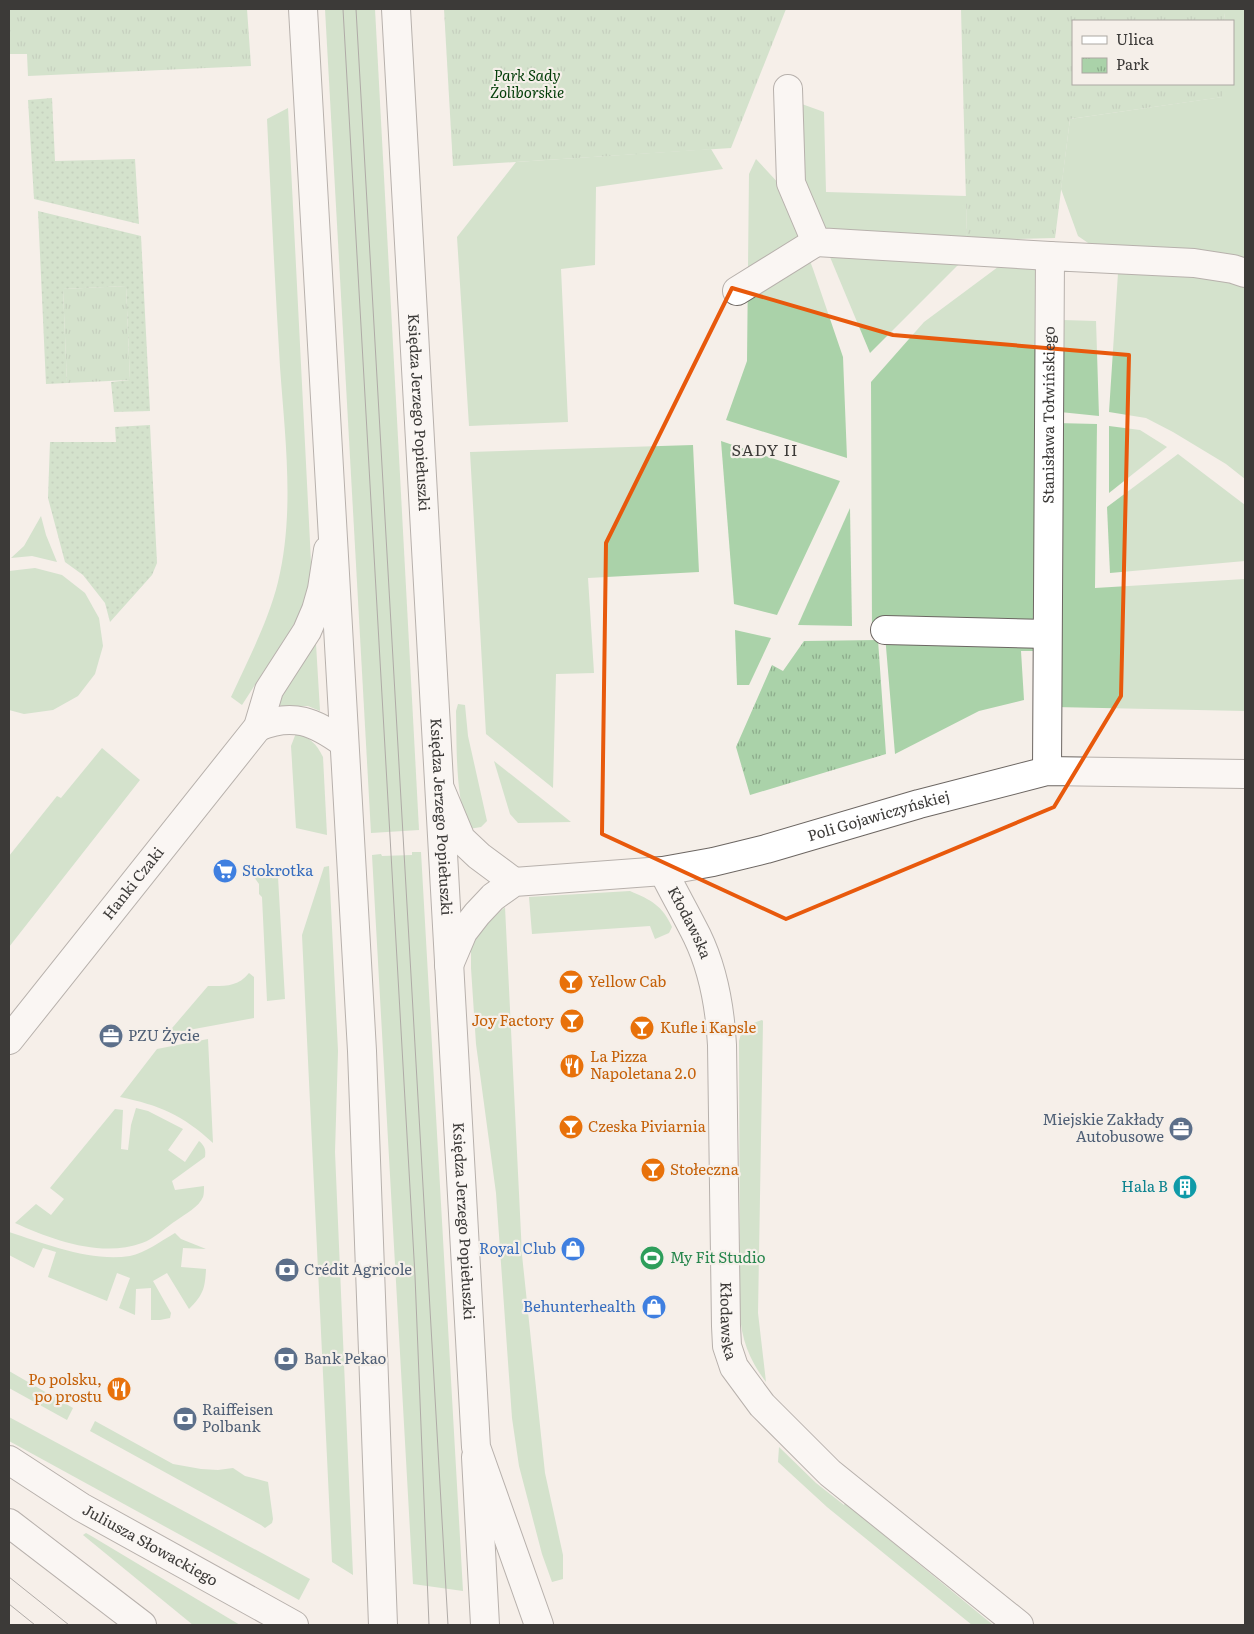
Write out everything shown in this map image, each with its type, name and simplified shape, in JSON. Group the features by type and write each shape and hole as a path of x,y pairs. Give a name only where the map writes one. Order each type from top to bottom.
{"street":[{"path":"302,9 362,1051 383,1625"},
{"name":"Księdza Jerzego Popiełuszki","path":"396,9 485,1625"},
{"path":"788,89 791,183 816,242"},
{"path":"737,290 816,242 1194,263 1233,269 1245,273"},
{"name":"Stanisława Tołwińskiego","path":"1047,771 1050,256"},
{"name":"Hanki Czaki","path":"9,1040 258,727 269,690 307,631 316,610 322,589 332,528"},
{"path":"885,630 1047,634"},
{"path":"258,727 273,720 305,721 324,729 344,743"},
{"name":"Poli Gojawiczyńskiej","path":"514,882 663,871 713,862 766,849 919,804 1047,771 1245,774"},
{"path":"439,788 461,840 514,882 494,897 472,920 463,932 449,965"},
{"name":"Kłodawska","path":"663,871 698,937 712,974 718,1002 722,1046 726,1326 727,1346 734,1367 762,1405 830,1472 1018,1625"},
{"path":"476,1447 539,1625"},
{"name":"Juliusza Słowackiego","path":"9,1460 81,1507 294,1625"},
{"path":"9,1523 142,1625"}],"highlighted area":[{"path":"732,288 893,335 1129,355 1121,696 1054,807 786,919 602,834 606,543"}],"green space":[{"path":"9,9 247,9 251,66 28,76 27,54 9,54"},
{"path":"325,9 375,9 419,830 371,833"},
{"name":"Park Sady Żoliborskie","path":"444,9 786,9 731,148 453,166"},
{"path":"961,9 1245,9 1245,13 1225,13 1224,20 1072,20 1072,85 1223,85 1223,97 1070,119 1055,238 967,240"},
{"path":"1225,13 1245,13 1245,262 1094,247 1078,236 1061,189 1070,119 1222,97 1223,85 1234,85 1234,20 1224,20"},
{"path":"52,98 55,161 135,159 139,224 34,199 28,100"},
{"path":"799,103 824,112 826,192 966,196 967,240 980,254 957,266 870,353 800,185"},
{"path":"288,108 312,582 302,612 242,705 231,697 257,641 274,597 283,556 286,529 286,448 278,336 267,119"},
{"path":"711,149 723,169 596,187 595,265 561,269 568,422 469,426 457,237 516,162"},
{"path":"756,159 782,187 843,357 847,458 726,420 747,361 749,174"},
{"path":"38,211 141,236 150,411 114,412 111,382 130,380 126,286 63,289 67,383 46,384"},
{"path":"1002,264 1038,268 1039,651 1021,651 1024,700 979,711 895,754 885,635 872,633 871,382 924,322"},
{"path":"1118,273 1225,279 1245,285 1245,479 1226,464 1146,418 1109,412"},
{"path":"126,286 130,380 67,383 63,289"},
{"path":"1062,320 1096,321 1099,416 1060,412"},
{"path":"1056,423 1097,424 1095,588 1245,579 1245,711 1055,707"},
{"path":"150,425 157,563 152,575 110,622 105,603 83,575 65,562 48,498 50,442 116,442 115,427"},
{"path":"1109,426 1140,430 1167,447 1109,493"},
{"path":"721,441 840,481 777,615 734,604"},
{"path":"693,445 699,572 588,578 594,673 556,674 553,788 486,734 470,452"},
{"path":"1178,454 1245,505 1245,561 1110,573 1107,507"},
{"path":"850,508 852,626 798,625"},
{"path":"41,516 46,535 57,562 32,556 11,558 24,546"},
{"path":"35,568 62,575 85,593 99,618 103,646 95,674 78,696 53,710 24,714 9,710 9,571"},
{"path":"735,630 771,638 749,685 737,685"},
{"path":"878,640 886,754 750,795 736,747 772,665 783,671 804,641"},
{"path":"316,644 320,711 308,706 272,707"},
{"path":"458,704 465,705 468,736 487,821 481,827 469,829 464,817 459,788 456,711"},
{"path":"296,733 312,742 323,757 327,835 296,828 291,746"},
{"path":"102,748 140,780 9,947 9,856 57,796 61,798"},
{"path":"494,761 571,822 518,823 510,814"},
{"path":"412,852 421,852 463,1591 413,1584 372,855 412,855"},
{"path":"246,866 278,877 285,999 267,1001 262,897 259,894 259,884"},
{"path":"329,866 338,1051 335,1152 353,1575 332,1562 302,935 324,867"},
{"path":"630,891 660,908 672,927 669,933 655,939 650,926 532,934 529,897"},
{"path":"505,907 522,1255 545,1473 563,1555 563,1579 552,1582 542,1554 519,1466 512,1418 496,1193 476,1044 471,945 478,931"},
{"path":"249,973 254,977 254,1018 167,1034 208,986 226,986 236,983 245,978"},
{"path":"762,1020 758,1313 766,1382 755,1366 747,1349 742,1332 740,1313 739,1041 747,1027"},
{"path":"208,1039 213,1143 191,1125 170,1112 120,1097 157,1049"},
{"path":"136,1108 148,1111 183,1129 168,1150 185,1162 199,1141 204,1146 205,1157 172,1181 175,1190 204,1186 203,1197 195,1207 155,1236 142,1243 110,1249 94,1248 61,1241 15,1223 36,1204 51,1215 64,1199 50,1188 115,1109 123,1110 121,1149 128,1150 131,1125"},
{"path":"9,1232 68,1251 115,1257 130,1256 141,1252 175,1233 181,1239 206,1249 183,1248 181,1267 206,1269 204,1287 197,1300 189,1309 167,1273 153,1281 171,1313 170,1318 151,1320 151,1288 136,1289 135,1315 119,1308 130,1278 117,1273 107,1301 48,1277 56,1252 43,1248 34,1268 9,1255"},
{"path":"9,1371 73,1408 67,1420 9,1388"},
{"path":"9,1417 310,1579 299,1600 9,1441"},
{"path":"95,1421 173,1464 201,1469 218,1470 233,1468 245,1476 268,1482 272,1523 265,1528 90,1431"},
{"path":"779,1447 816,1483 844,1505 845,1503 993,1625 972,1625 827,1507 778,1462"},
{"path":"86,1533 240,1625 193,1625 83,1535"}],"tram line":[{"path":"343,9 415,1276 429,1625"},
{"path":"356,9 448,1625"},
{"path":"9,1577 69,1625"},
{"path":"9,1604 35,1625"}],"place":[{"name":"Stokrotka","path":"225,871"},
{"name":"Yellow Cab","path":"571,982"},
{"name":"Joy Factory","path":"572,1021"},
{"name":"Kufle i Kapsle","path":"642,1028"},
{"name":"PZU Życie","path":"111,1036"},
{"name":"La Pizza Napoletana 2.0","path":"572,1066"},
{"name":"Czeska Piviarnia","path":"571,1127"},
{"name":"Miejskie Zakłady Autobusowe","path":"1181,1129"},
{"name":"Stołeczna","path":"653,1170"},
{"name":"Hala B","path":"1185,1187"},
{"name":"Royal Club","path":"573,1249"},
{"name":"My Fit Studio","path":"652,1258"},
{"name":"Crédit Agricole","path":"287,1270"},
{"name":"Behunterhealth","path":"654,1307"},
{"name":"Bank Pekao","path":"286,1359"},
{"name":"Po polsku, po prostu","path":"119,1389"},
{"name":"Raiffeisen Polbank","path":"185,1419"}],"district":[{"name":"SADY II","path":"765,450"}]}
